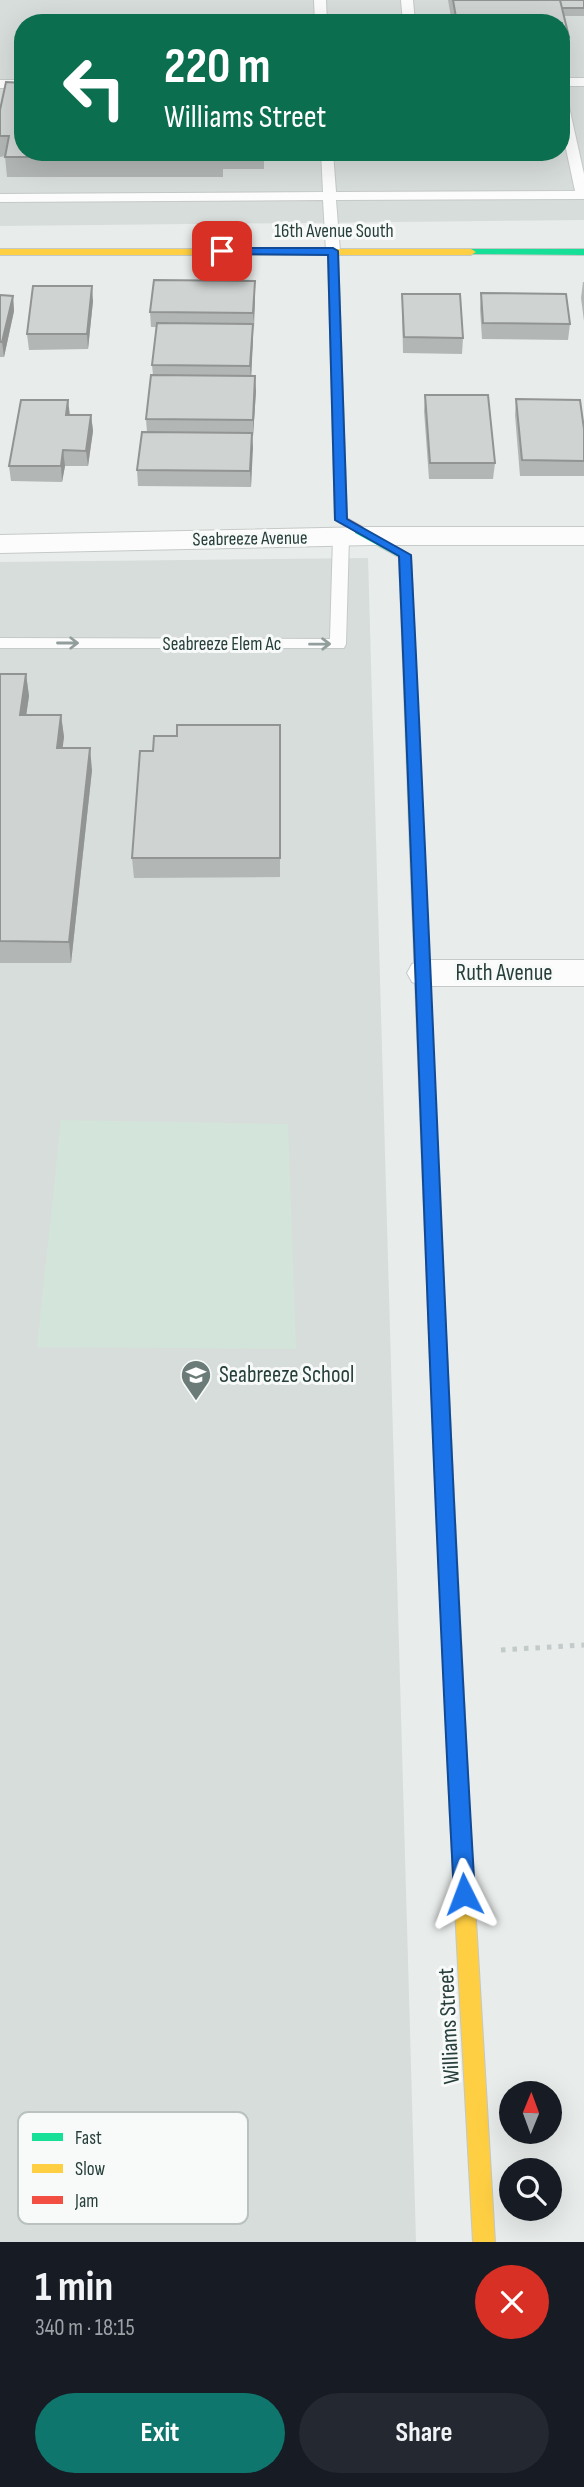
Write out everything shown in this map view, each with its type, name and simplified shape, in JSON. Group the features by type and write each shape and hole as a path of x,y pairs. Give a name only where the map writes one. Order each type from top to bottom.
{"street":[{"name":"Williams Street","path":"333,251 341,520 405,555 425,973 451,1653 484,2242"},
{"name":"16th Avenue South","path":"0,252 584,252"},
{"name":"Seabreeze Avenue","path":"0,544 370,536 584,536"},
{"name":"Ruth Avenue","path":"425,973 584,973"}],"lane":[{"path":"0,198 583,195 570,140"},
{"path":"328,161 333,251"},
{"name":"Seabreeze Elem Ac","path":"0,643 338,644 341,537"}],"path":[{"path":"451,1653 584,1645"}],"shaded area":[{"path":"0,0 584,0 584,220 0,226"},
{"name":"Seabreeze School","path":"368,558 416,2242 0,2242 0,562"}],"green space":[{"path":"61,1120 288,1124 296,1349 37,1347"}],"building":[{"path":"453,0 560,0 563,14 455,14"},
{"path":"560,0 584,0 584,8 562,8"},
{"path":"6,82 14,82 14,157 5,157 9,136 0,136 0,110"},
{"path":"154,280 255,281 253,313 150,312"},
{"path":"33,286 92,286 87,334 27,334"},
{"path":"481,293 566,294 570,324 483,323"},
{"path":"402,294 460,294 463,338 404,337"},
{"path":"0,295 13,296 2,342 0,342"},
{"path":"157,323 253,324 250,366 152,365"},
{"path":"151,375 255,376 253,420 146,419"},
{"path":"425,395 488,395 495,463 430,463"},
{"path":"516,399 580,400 584,461 522,460"},
{"path":"21,400 68,400 66,415 91,415 86,451 63,450 61,466 9,466"},
{"path":"142,432 252,433 250,471 137,470"},
{"path":"0,674 26,674 20,715 61,715 57,748 90,748 69,942 0,941"},
{"path":"177,725 280,725 280,858 132,858 140,751 153,751 154,736 177,736"}],"traffic: fast":[{"path":"471,252 584,252"},
{"path":"359,530 405,555 417,850"},
{"path":"443,1457 460,1818"}],"traffic: slow":[{"path":"0,252 471,252"},
{"path":"417,850 430,1163"},
{"path":"460,1818 484,2242"}],"traffic: jam":[{"path":"333,251 341,520 359,530"},
{"path":"430,1163 443,1457"}],"place":[{"name":"Seabreeze School","path":"196,1402"}],"route":[{"path":"222,251 333,251 341,520 405,555 425,973 451,1653 464,1894"}]}
